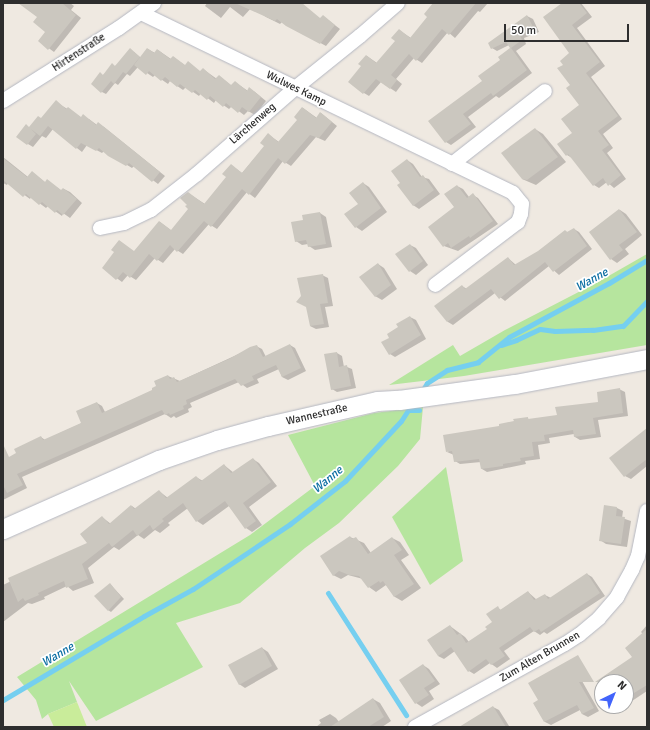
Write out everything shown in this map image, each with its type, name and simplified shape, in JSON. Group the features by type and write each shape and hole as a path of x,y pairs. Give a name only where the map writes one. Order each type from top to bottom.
{"street":[{"name":"Hirtenstraße","path":"3,100 141,14 154,3"},
{"name":"Lärchenweg","path":"100,228 124,223 151,210 197,174 294,89 360,36 398,3"},
{"name":"Wulwes Kamp","path":"141,14 294,89 513,193 522,204 521,214 514,226 435,285"},
{"path":"452,164 545,91"},
{"name":"Wannestraße","path":"3,529 159,460 217,440 377,401 399,400 514,384 647,359"},
{"name":"Zum Alten Brunnen","path":"415,727 565,644 579,635 599,618 617,597 632,570 638,556 647,511"}],"green space":[{"path":"647,254 647,345 464,376 389,385 453,345 460,356 505,330 598,282"},
{"path":"423,407 420,439 398,466 339,523 305,548 240,603 176,623 203,667 96,721 69,681 77,702 48,714 42,719 36,700 17,677 250,535 315,486 288,435 374,413"},
{"path":"446,467 463,561 430,585 392,517"},
{"path":"77,702 87,727 54,727 48,714"}],"building":[{"path":"18,3 62,3 76,15 48,50 38,41 45,32 33,22 37,17"},
{"path":"235,3 302,3 320,18 323,15 335,25 320,44 286,26 277,19 275,21"},
{"path":"433,3 476,3 449,35 442,29 416,61 409,54 391,75 397,80 390,89 376,79 363,94 348,82 361,66 358,64 366,55 376,63 395,41 391,38 399,29 410,38 427,17 424,14"},
{"path":"562,3 579,3 587,13 572,25 600,62 586,73 618,116 598,131 609,145 602,150 621,175 608,186 603,178 593,186 568,154 566,156 557,144 572,133 561,119 579,105 566,88 570,85 557,68 563,65 560,61 569,53 543,17"},
{"path":"527,15 534,29 520,35 522,40 511,48 527,70 493,96 491,93 463,114 471,124 445,143 428,121 482,81 478,76 500,60 498,57 510,48 506,42 491,49 488,43"},
{"path":"130,48 140,57 126,74 123,72 114,84 111,81 101,93 91,84 100,72 103,75 112,63 115,66"},
{"path":"147,48 154,53 157,49 170,59 173,56 185,65 188,61 200,71 203,68 215,79 219,75 231,85 235,81 247,91 249,87 261,97 249,112 242,107 238,113 226,103 223,107 210,96 207,100 195,90 192,93 180,84 177,87 165,77 161,81 149,71 146,75 134,65"},
{"path":"56,100 66,109 68,107 81,117 83,114 96,125 98,122 160,172 152,182 129,163 126,166 108,156 99,148 96,151 81,143 76,149 48,126 40,136 31,129 36,134 27,145 16,137 26,124 29,127 38,116 41,118"},
{"path":"302,107 316,118 320,112 332,122 319,138 310,135 285,164 278,158 249,195 242,189 211,227 204,221 177,252 170,245 157,261 149,254 130,278 123,272 116,280 102,268 114,252 111,250 119,240 134,251 159,221 171,230 188,209 185,206 187,205 180,198 188,192 204,204 226,177 222,174 231,164 242,173 264,146 260,143 268,133 278,142 297,120 294,117"},
{"path":"535,128 558,157 527,180 522,179 501,153"},
{"path":"3,158 27,177 32,171 45,182 47,179 61,190 63,188 77,199 63,215 57,210 55,213 42,202 39,205 26,194 23,197 3,180"},
{"path":"407,159 420,177 423,175 434,190 413,206 397,185 400,183 391,171"},
{"path":"363,182 381,208 355,228 344,214 358,204 349,193"},
{"path":"457,185 467,198 473,193 493,221 470,238 469,236 451,248 448,243 443,247 428,227 454,207 444,194"},
{"path":"619,209 637,232 619,245 623,250 610,260 589,232"},
{"path":"320,212 326,244 308,247 306,240 295,242 291,222 303,220 302,215"},
{"path":"574,228 587,246 553,272 545,262 499,299 491,289 447,322 434,306 462,285 465,289 508,257 514,265 538,251 565,230 567,232"},
{"path":"410,244 423,261 409,272 395,254"},
{"path":"378,263 391,285 375,297 359,277"},
{"path":"323,274 328,303 320,304 324,324 310,326 306,307 296,302 301,296 297,278"},
{"path":"410,316 421,335 389,355 381,342 389,338 387,334 398,327 396,324"},
{"path":"290,344 301,368 282,377 276,365 252,376 254,380 241,386 235,379 186,400 187,404 183,406 184,409 170,415 169,413 165,415 162,410 17,474 23,485 7,493 3,485 3,444 9,457 16,453 14,449 41,436 43,440 81,423 76,411 97,402 102,413 152,390 152,388 156,386 154,381 168,375 170,379 174,377 177,382 229,359 250,347 257,345 263,357"},
{"path":"337,352 339,367 347,365 351,386 331,390 324,354"},
{"path":"620,388 623,413 593,418 596,434 574,437 573,430 544,435 545,441 532,442 534,456 520,458 521,461 503,464 503,466 481,469 479,459 454,462 452,451 446,452 443,435 499,426 499,424 514,421 513,419 528,417 528,419 557,415 555,407 598,402 597,392"},
{"path":"647,428 647,459 624,477 609,458"},
{"path":"253,458 271,482 243,503 256,521 245,529 225,501 196,522 183,503 162,519 164,521 153,530 150,525 137,536 133,530 112,547 109,543 82,564 88,579 66,588 64,581 38,593 39,595 25,601 23,598 18,602 8,578 87,543 80,534 102,516 109,524 131,505 134,509 159,490 166,498 196,476 201,481 224,464 231,473"},
{"path":"604,505 617,507 616,516 625,517 621,544 599,541"},
{"path":"350,536 352,539 356,537 368,554 392,537 402,550 394,555 414,584 394,597 383,581 380,583 379,581 368,588 359,576 349,575 339,571 333,576 320,556"},
{"path":"587,573 600,593 541,632 539,629 534,632 530,627 499,648 505,656 491,665 486,659 468,672 451,647 438,656 427,640 450,625 457,635 460,633 466,643 487,629 485,627 492,622 486,614 498,606 500,610 528,591 534,600 545,594 548,599"},
{"path":"110,583 121,597 108,611 94,596"},
{"path":"647,629 647,685 634,693 634,674 607,674 632,657 625,648"},
{"path":"262,647 272,666 239,685 228,665"},
{"path":"578,655 594,682 579,682 594,708 582,714 577,705 544,722 533,703 538,700 528,683"},
{"path":"423,664 435,681 424,688 429,695 415,704 399,680"},
{"path":"373,698 384,717 368,727 330,727"},
{"path":"493,706 506,727 459,727"}],"waterway":[{"name":"Wanne","path":"422,391 427,383 447,370 478,362 509,337 609,283 647,260"},
{"path":"501,345 540,329 555,331 593,330 623,326 647,301"},
{"name":"Wanne","path":"3,700 144,616 193,589 290,524 345,481 401,421 412,404"},
{"path":"408,410 419,410"},
{"path":"328,593 406,715"}]}
